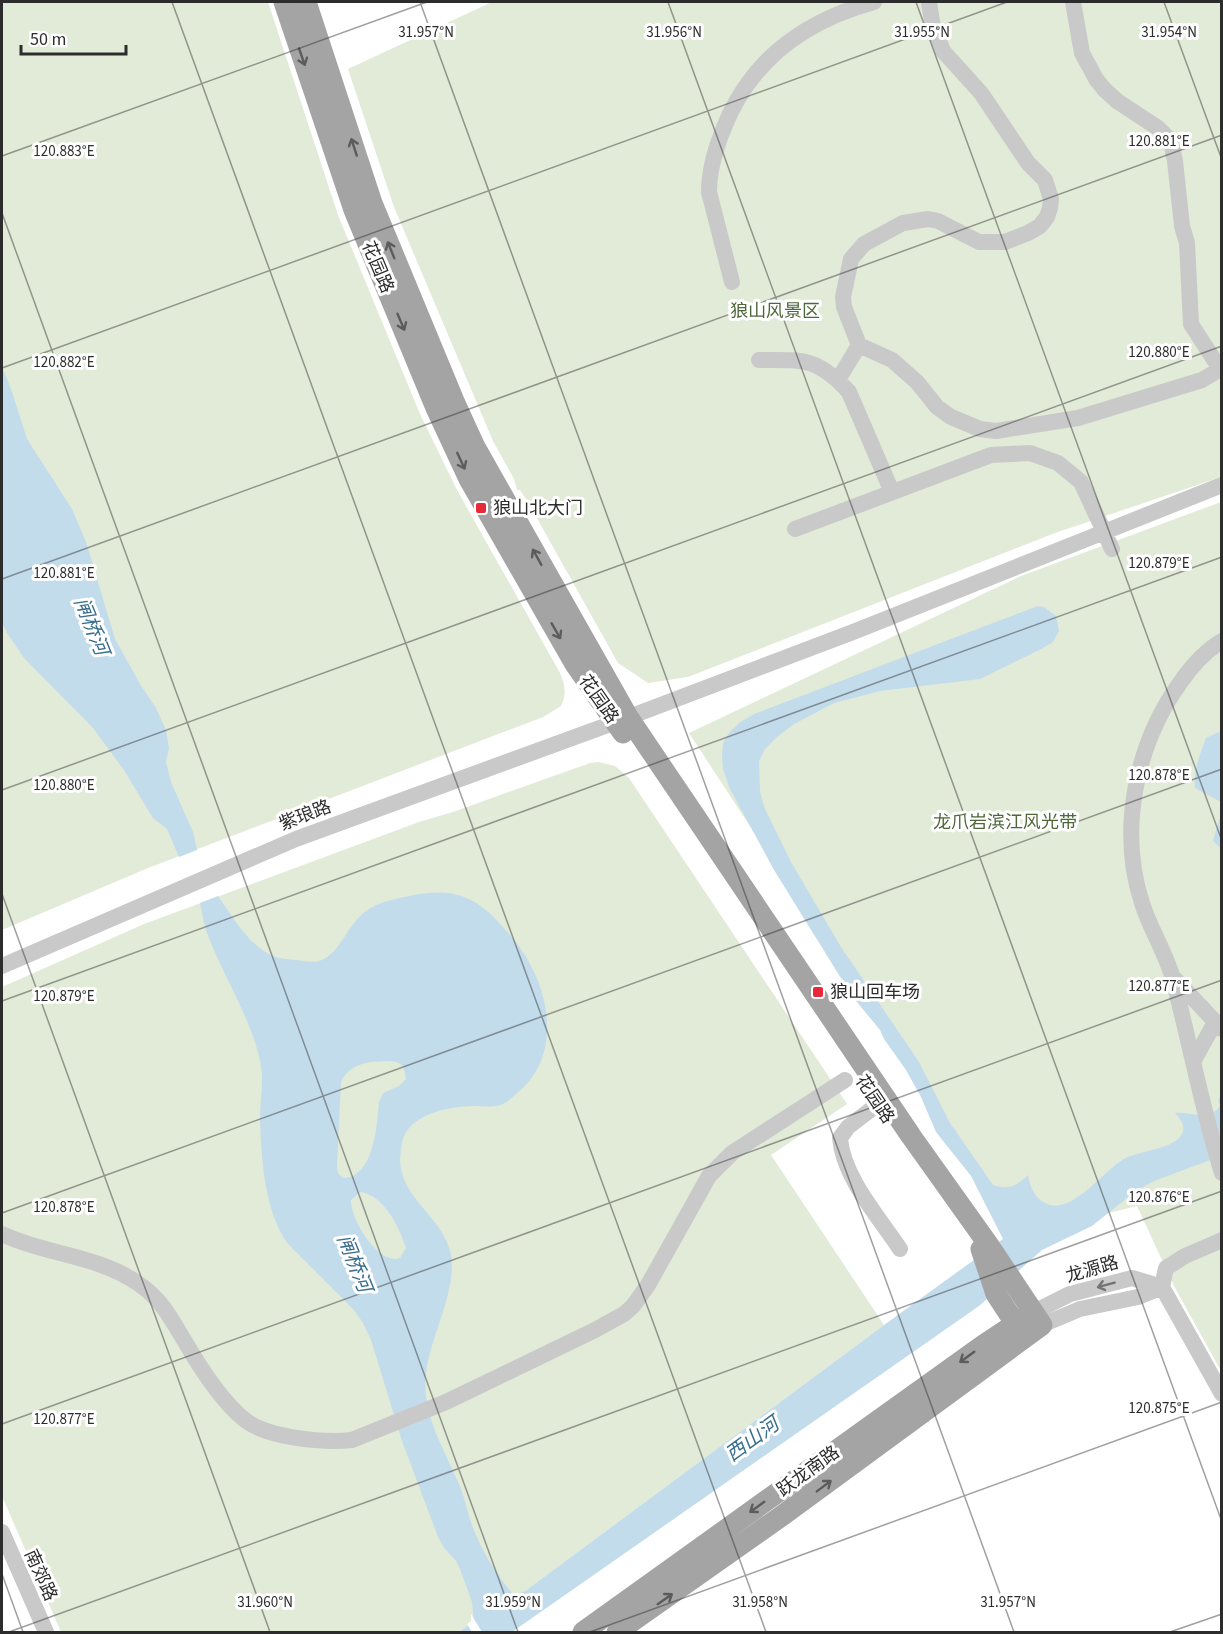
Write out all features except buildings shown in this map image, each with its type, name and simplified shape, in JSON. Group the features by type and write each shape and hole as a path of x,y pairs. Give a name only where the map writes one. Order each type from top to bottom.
{"main road":[{"name":"花园路","path":"284,2 354,210 436,408 469,479 575,664 622,720"},
{"name":"花园路","path":"306,2 372,203 454,401 475,447 622,720 663,792 985,1248 1004,1289 1029,1324"},
{"name":"跃龙南路","path":"583,1632 1029,1324"},
{"name":"跃龙南路","path":"617,1632 783,1515 1029,1324"}],"street":[{"path":"732,282 709,192 709,181 712,160 719,139 739,95 754,73 797,35 823,20 874,2"},
{"path":"929,2 932,22 943,51 981,93 1013,144 1046,180 1051,199 1050,208 1047,217 1040,225 1022,236 1005,242 979,242 945,224 928,219 903,223 864,244 851,259 843,297 844,307 859,345 892,360 917,382 937,406 951,417 980,429 996,431 1069,420 1202,380 1220,369 1191,324 1186,243 1172,147 1158,128 1117,101 1096,79 1082,53 1074,2"},
{"path":"838,380 859,345"},
{"path":"759,360 807,361 823,367 838,380 849,392 892,492"},
{"path":"795,529 991,455 1030,453 1058,463 1081,482 1112,549"},
{"name":"紫琅路","path":"2,966 296,839 622,720 854,632 1221,485"},
{"path":"1220,1170 1172,976 1142,903 1135,868 1132,808 1145,748 1156,721 1186,674 1221,641"},
{"path":"1172,976 1218,1026 1193,1062"},
{"path":"2,1234 94,1262 138,1283 158,1299 184,1342 226,1400 245,1420 256,1427 280,1434 336,1442 352,1440 446,1402 624,1314 633,1306 648,1285 709,1176 732,1154 844,1080"},
{"path":"881,1101 848,1127 840,1138 841,1154 851,1177 900,1249"},
{"path":"1221,1240 1185,1256 1166,1268 1162,1287 1221,1394"},
{"name":"龙源路","path":"1029,1324 1080,1309 1138,1297 1162,1287"},
{"name":"南郊路","path":"2,1532 46,1632"}],"green space":[{"path":"2,2 268,2 338,215 420,414 457,490 560,673 565,693 561,706 543,717 148,868 2,930"},
{"name":"狼山风景区","path":"492,2 1221,2 1221,477 1055,533 688,677 648,683 618,663 534,513 526,515 523,505 528,502 520,490 517,490 514,479 493,441 394,207 348,69"},
{"name":"龙爪岩滨江风光带","path":"1221,502 1221,1371 1174,1286 1137,1206 1056,1226 1028,1239 857,990 689,733 1021,576"},
{"path":"598,762 615,766 629,778 847,1104 771,1155 884,1325 525,1591 459,1632 61,1632 2,1496 2,987 144,924 419,822"}],"water":[{"name":"闸桥河","path":"2,366 27,439 72,509 86,542 115,639 156,708 166,730 169,748 166,762 171,782 193,832 197,850 179,857 167,829 153,818 124,770 93,728 24,658 2,622"},
{"path":"1038,606 1044,607 1056,616 1059,631 1053,642 980,679 880,691 834,703 794,724 765,749 759,761 760,792 765,809 791,862 841,947 919,1062 950,1123 993,1185 1012,1186 1028,1175 1034,1193 1043,1202 1057,1206 1067,1203 1087,1190 1124,1159 1162,1147 1180,1137 1182,1122 1175,1113 1210,1114 1220,1106 1218,1100 1221,1095 1221,1156 1154,1181 1137,1190 1092,1226 1042,1250 979,1306 512,1632 459,1632 474,1622 472,1602 456,1561 438,1537 402,1441 371,1340 354,1310 288,1244 274,1216 265,1183 261,1148 262,1072 257,1048 206,930 200,903 218,896 242,930 264,951 278,958 314,962 321,961 330,955 360,916 376,905 424,893 450,893 472,901 492,915 521,949 537,979 543,995 547,1028 546,1044 534,1075 523,1088 502,1105 446,1109 417,1121 404,1136 400,1159 407,1186 440,1230 451,1255 452,1269 447,1299 428,1359 426,1374 425,1389 431,1419 461,1489 471,1523 481,1545 506,1586 512,1593 517,1594 525,1591 1003,1239 971,1176 936,1132 906,1070 880,1030 852,996 774,870 730,789 723,769 723,743 739,723 754,714","holes":["391,1061 403,1066 406,1079 399,1086 383,1093 379,1102 372,1149 367,1160 353,1176 343,1178 338,1173 337,1167 341,1081 356,1066 369,1062","360,1192 376,1199 395,1222 406,1248 400,1258 392,1259 383,1255 367,1239 352,1208 351,1200"]},
{"path":"1221,731 1221,802 1195,788 1195,775 1206,738"},
{"path":"1221,814 1221,849 1213,841"}],"pier":[{"path":"471,1614 482,1632 472,1632 467,1624 471,1621"}],"place":[{"name":"狼山北大门","path":"481,508"},
{"name":"狼山回车场","path":"818,992"}],"water label":[{"name":"西山河","path":"752,1439"}]}
